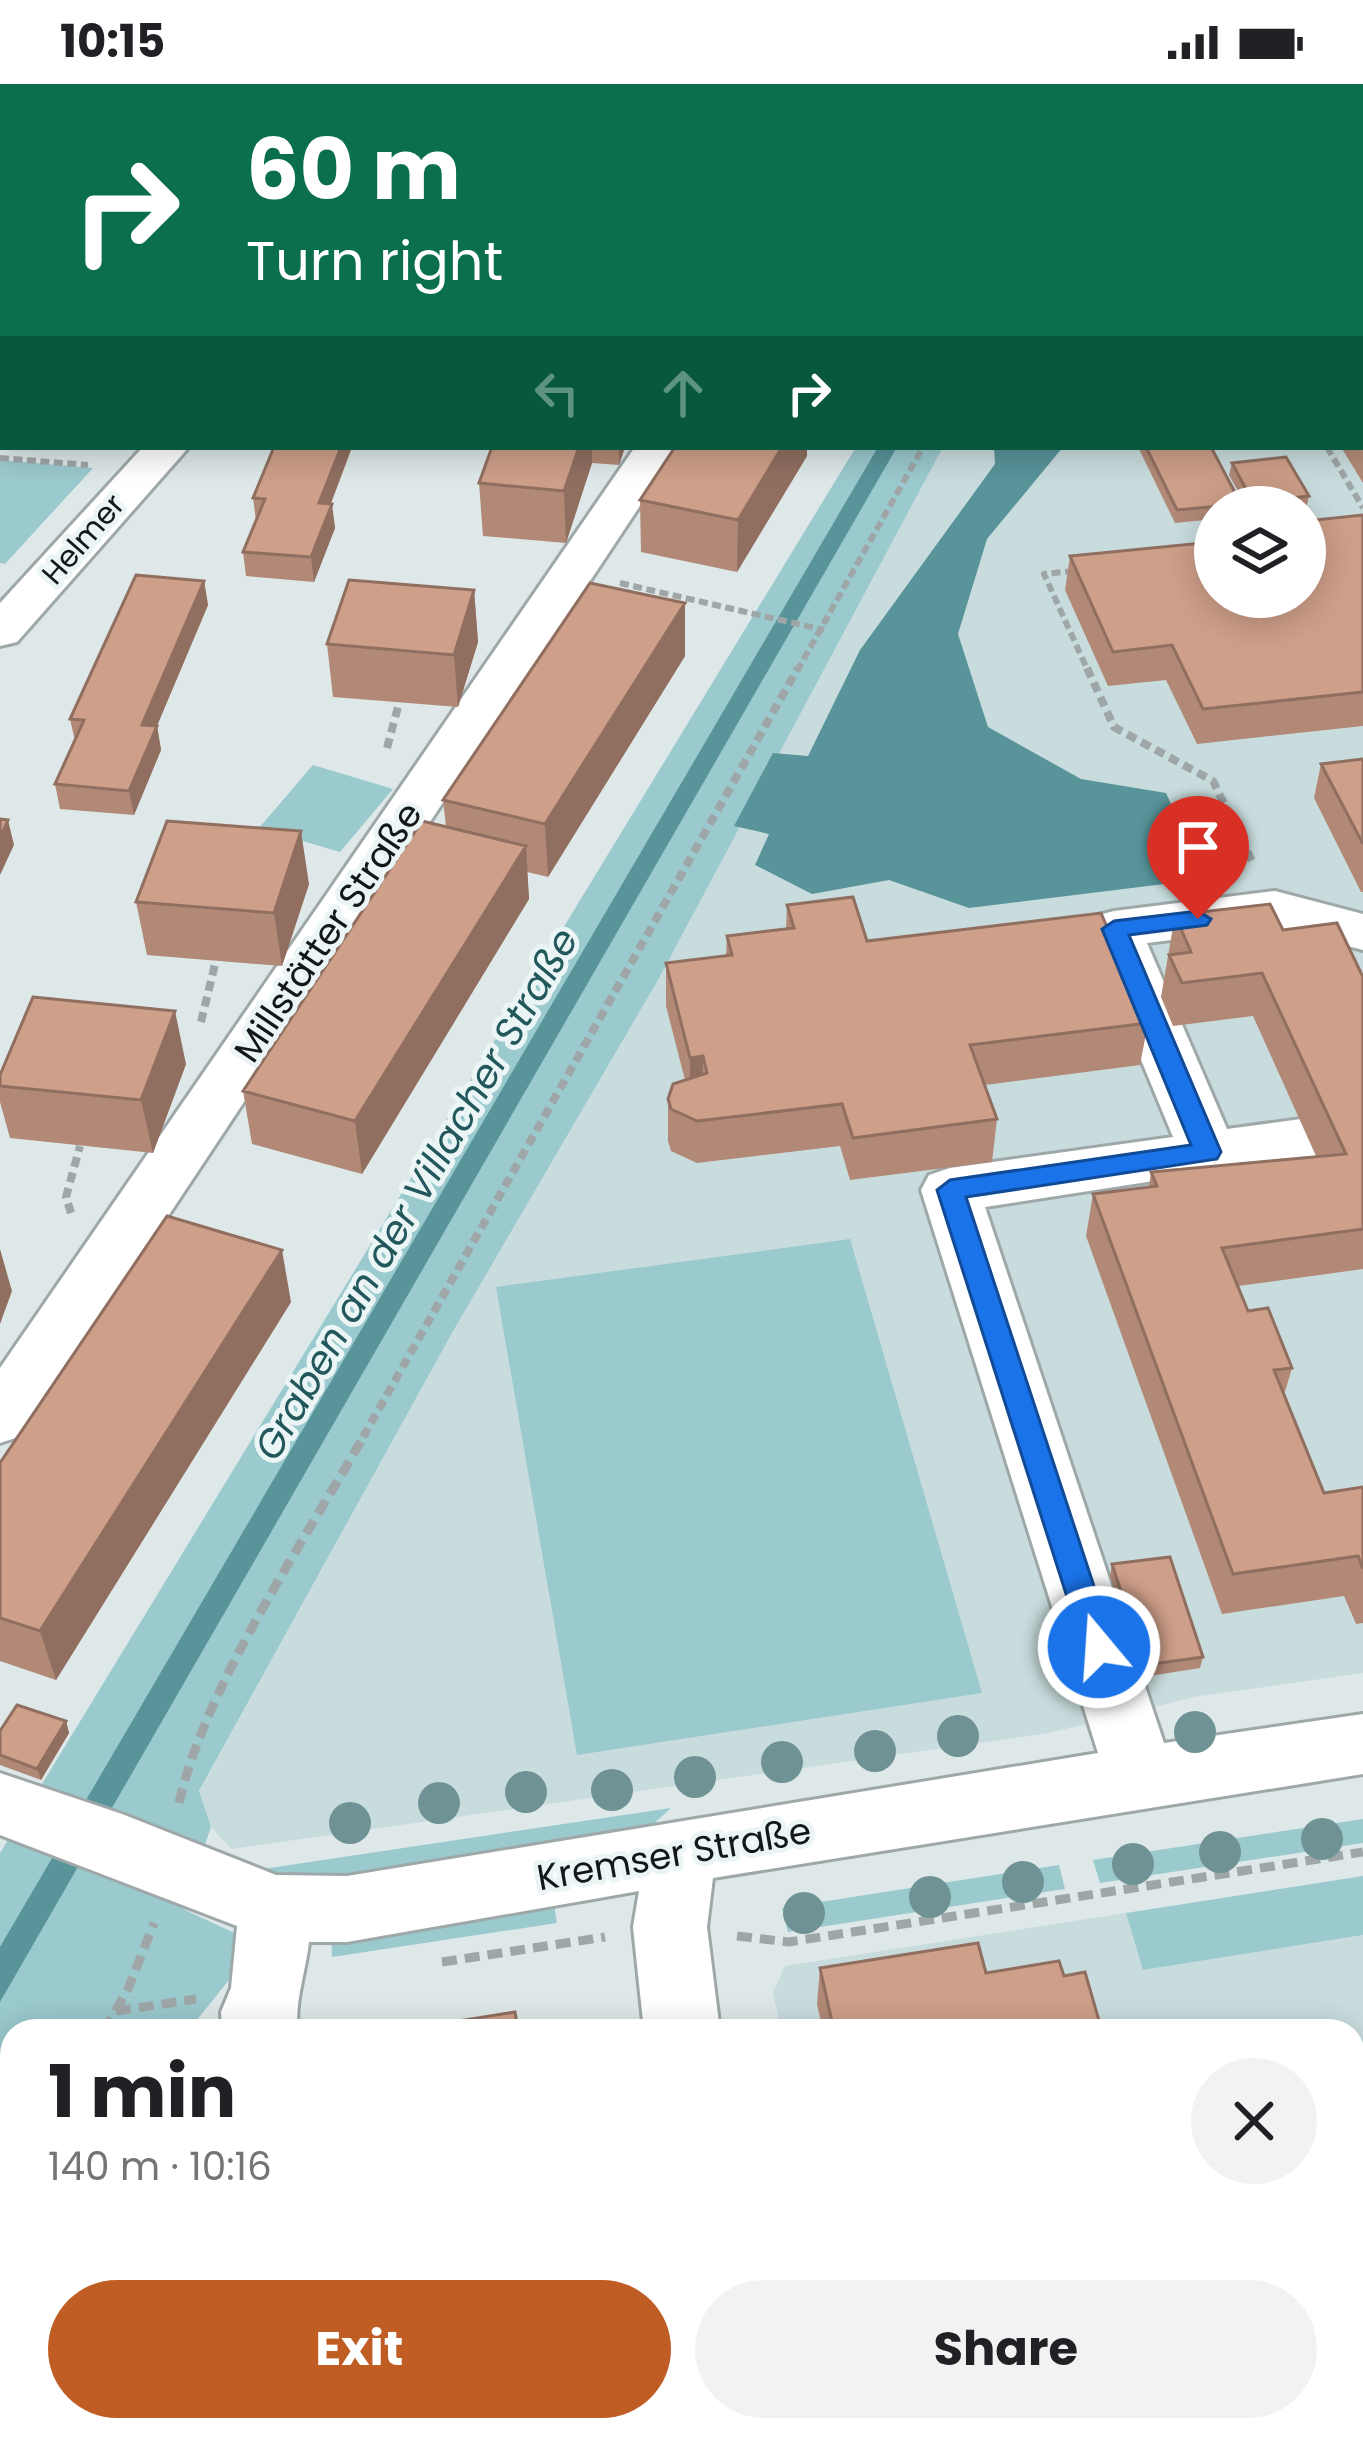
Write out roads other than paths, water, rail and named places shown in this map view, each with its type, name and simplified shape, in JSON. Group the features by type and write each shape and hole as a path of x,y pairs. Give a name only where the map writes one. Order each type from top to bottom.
{"street":[{"name":"Millstätter Straße","path":"0,1418 655,450"},
{"name":"Helmer","path":"0,632 156,458"},
{"path":"1208,1152 1114,929 1275,909 1363,932"},
{"path":"1141,1778 950,1190 1308,1139"},
{"name":"Kremser Straße","path":"12,1808 144,1854 275,1908 347,1909 865,1820 1363,1744"},
{"path":"681,1855 670,1927 681,2019"},
{"path":"261,2019 275,1908"}],"water label":[{"name":"Graben an der Villacher Straße","path":"416,1194"}]}
